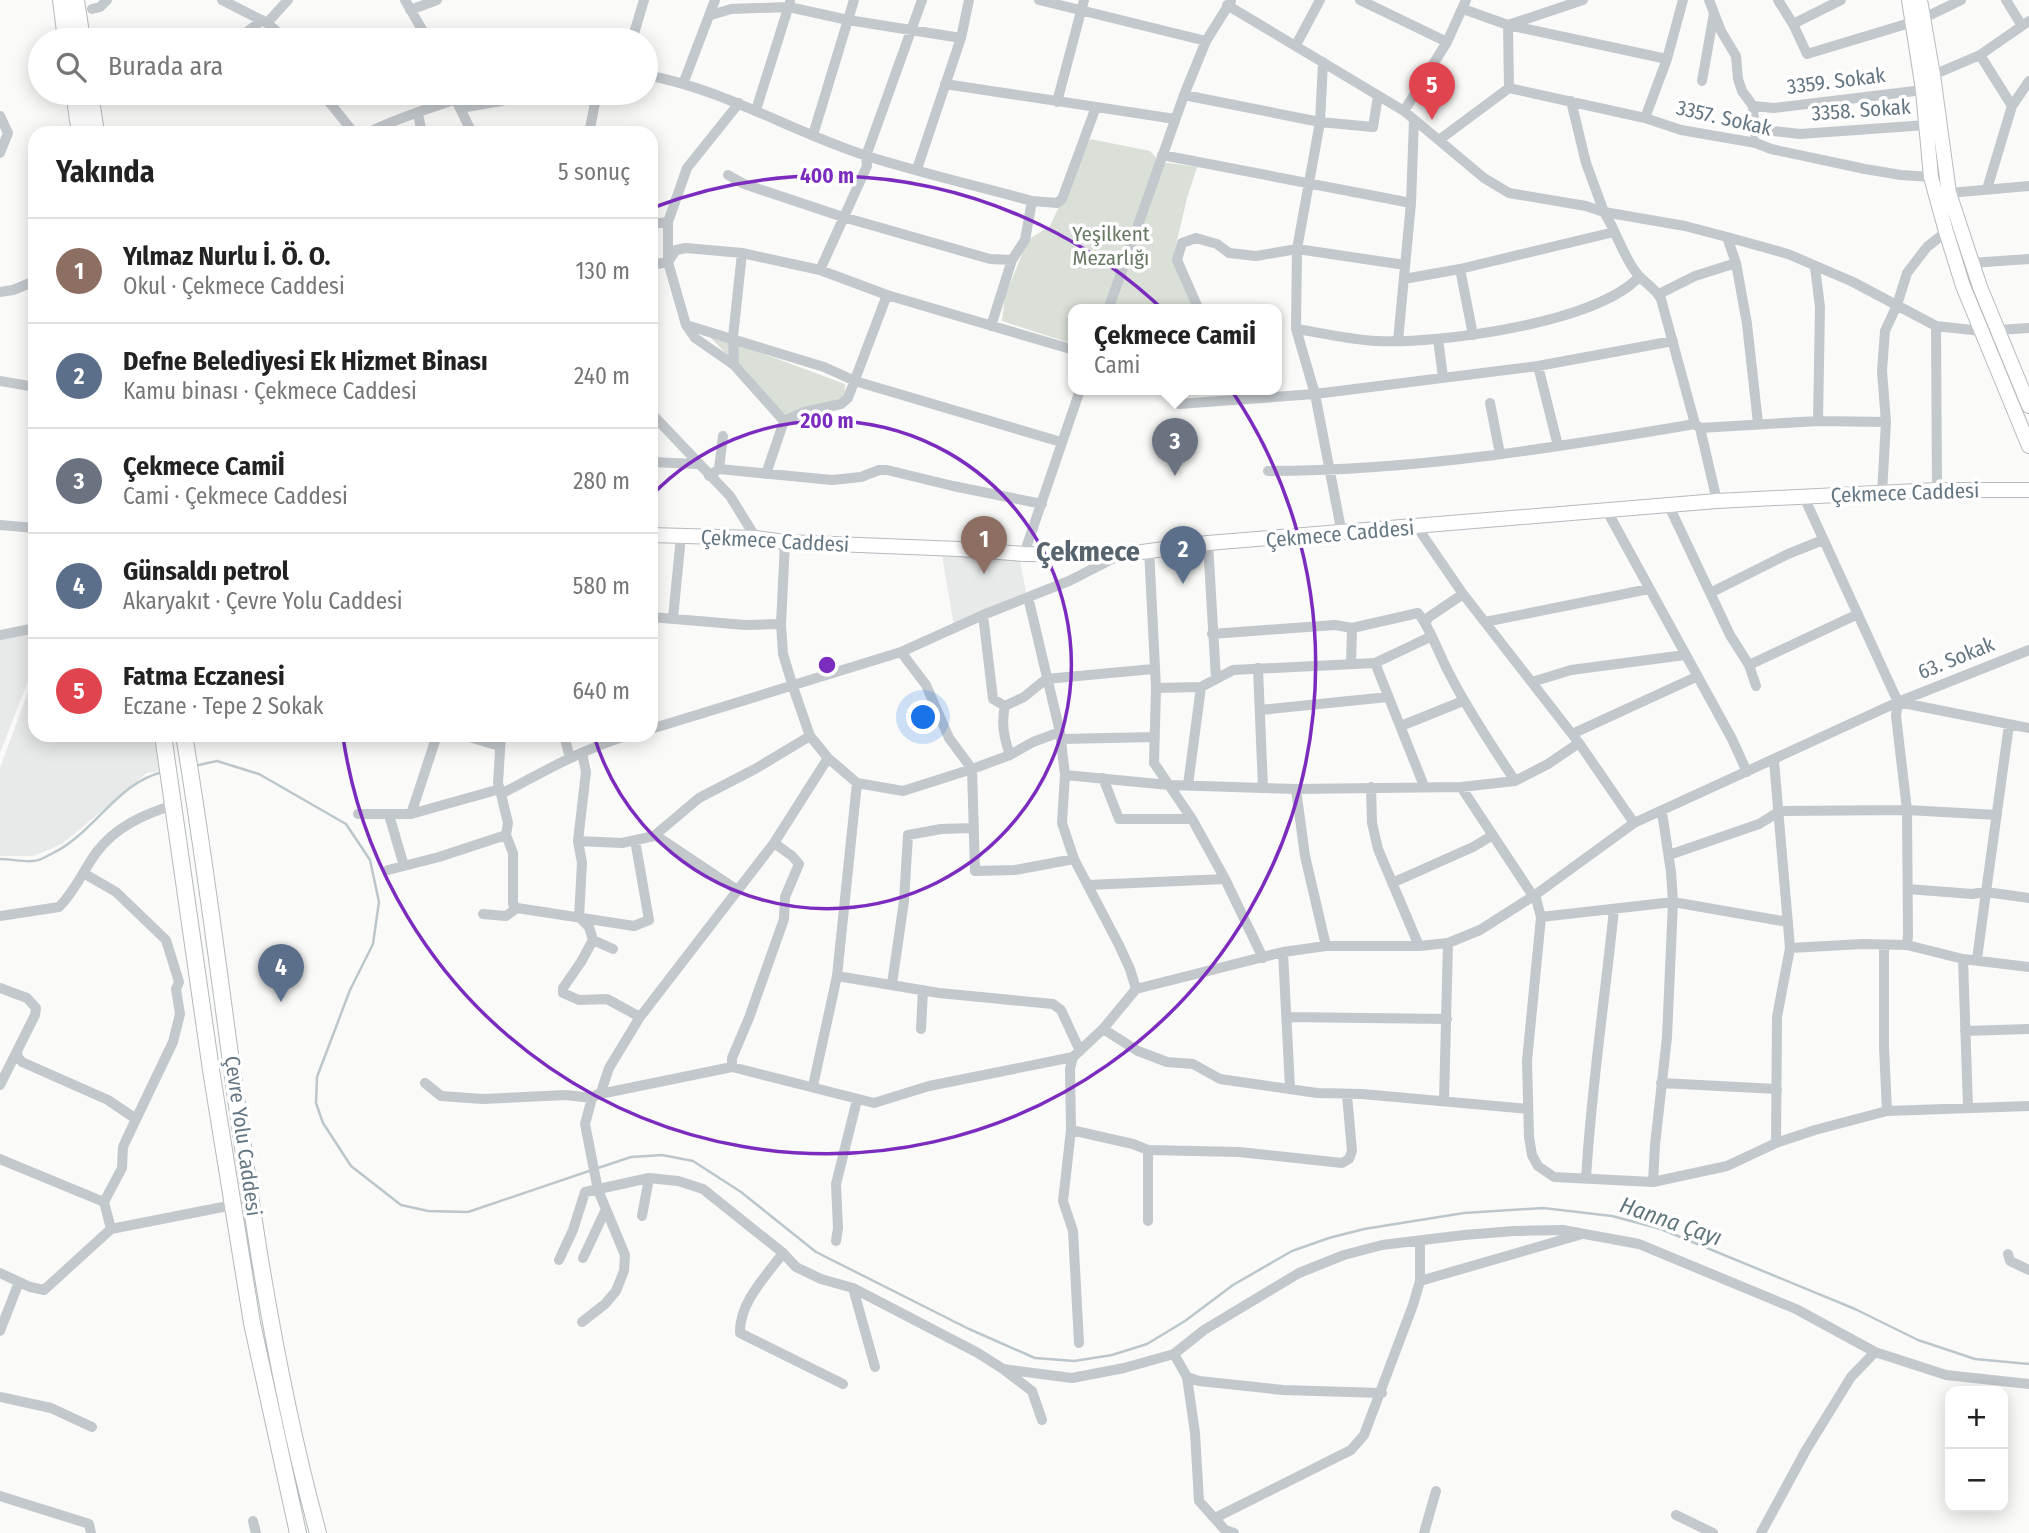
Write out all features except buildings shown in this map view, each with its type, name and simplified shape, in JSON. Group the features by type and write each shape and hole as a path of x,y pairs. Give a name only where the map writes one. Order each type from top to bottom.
{"highway":[{"path":"61,0 64,28"},
{"path":"76,0 80,28"},
{"path":"76,105 79,126"},
{"path":"92,105 95,126"},
{"name":"Çevre Yolu Caddesi","path":"164,742 233,1205 253,1323 297,1533"},
{"name":"Çevre Yolu Caddesi","path":"185,742 267,1304 308,1496 320,1533"}],"main road":[{"path":"1909,0 1918,21 1933,75 1946,232 1953,259 2029,446"},
{"path":"1920,0 1918,21 1927,125 1942,184 1971,263 2028,400"},
{"path":"1981,331 1998,330"},
{"name":"Çekmece Caddesi","path":"658,535 756,538 785,542 1024,554 1120,555 1208,543 1717,501 1937,490 2029,490"},
{"path":"1996,490 2029,497"}],"street":[{"path":"92,9 100,7 107,0"},
{"path":"222,0 272,28"},
{"path":"256,28 288,0"},
{"path":"421,28 407,5 437,0"},
{"path":"636,28 644,0"},
{"path":"683,85 715,0"},
{"path":"813,135 854,0"},
{"path":"820,270 867,166 866,156 922,0"},
{"path":"917,169 961,38 969,0"},
{"path":"1039,0 1082,5 1206,41"},
{"path":"1296,45 1320,0"},
{"path":"1360,0 1447,42"},
{"path":"1508,25 1583,0"},
{"path":"1645,118 1667,59 1683,0"},
{"path":"1709,0 1736,56 1742,91 1753,106 1756,142"},
{"path":"1778,0 1807,54 1918,21 1961,0"},
{"path":"1793,24 1841,0"},
{"path":"1933,75 1980,55 2025,24 2006,0"},
{"path":"1110,304 1184,95 1206,41 1229,2 1404,111 1484,178 1509,193 1685,226 1788,254 1853,282 1937,326 1981,331"},
{"path":"711,15 731,9 790,3 848,20 961,38"},
{"path":"756,110 790,3"},
{"path":"1057,102 1082,5"},
{"path":"1404,111 1447,42 1464,5 1508,25 1667,59"},
{"path":"1702,81 1714,13"},
{"path":"1439,140 1508,88 1508,25"},
{"path":"1980,55 2012,106"},
{"path":"1323,62 1320,122 1297,249 1297,329 1315,394 1342,534"},
{"path":"658,78 738,103 866,156 1032,201 1057,203 1062,198 1096,107"},
{"path":"1987,188 2012,106 2029,81"},
{"path":"945,84 1175,119"},
{"name":"3357. Sokak","path":"1508,88 1645,118 1681,130 1756,142 1771,149 1942,184 1987,188 2029,186"},
{"name":"3359. Sokak","path":"1753,106 1774,108 1923,90"},
{"path":"1184,95 1320,122 1374,127 1378,96"},
{"path":"1571,101 1586,163 1604,212 1639,277 1659,294 1717,501"},
{"path":"738,103 687,168 668,222 668,262 686,325 695,338 734,365 784,421"},
{"path":"332,105 349,126"},
{"path":"382,126 398,118 442,105"},
{"path":"458,105 469,126"},
{"path":"590,126 595,105"},
{"path":"418,114 421,126"},
{"path":"0,116 8,133 0,153"},
{"path":"1398,341 1412,203 1414,120"},
{"name":"3358. Sokak","path":"1755,128 1800,134 1927,125"},
{"path":"1162,155 1412,203"},
{"path":"728,175 744,184 843,217 990,259 1012,260"},
{"path":"991,326 1012,260 1025,240 1032,201"},
{"path":"658,224 668,222"},
{"path":"1404,279 1460,269 1614,232"},
{"path":"1882,493 1886,422 1882,371 1885,331 1908,273 1918,258 1946,232"},
{"path":"1727,237 1736,263 1747,324 1758,423"},
{"path":"1196,304 1177,260 1182,243 1196,238 1216,244 1229,253 1256,256 1297,249 1405,265"},
{"path":"658,264 668,262 676,250 685,248 743,253 820,270 887,295 1068,349"},
{"path":"734,365 733,337 743,253"},
{"path":"1971,263 2029,259"},
{"path":"1659,294 1695,276 1736,263"},
{"path":"1815,267 1820,307 1818,421"},
{"path":"1460,269 1473,335"},
{"path":"1297,329 1373,341 1473,335 1557,318 1599,302 1630,286 1639,277"},
{"path":"0,292 28,284"},
{"path":"766,474 784,421 804,412 841,404 848,398 887,295"},
{"path":"686,325 733,337 824,367 855,381 1061,442"},
{"path":"1937,326 1937,490"},
{"path":"1998,330 2029,328"},
{"path":"1438,339 1443,377"},
{"path":"1282,394 1315,394 1538,366 1673,341"},
{"path":"1538,366 1558,446"},
{"path":"0,382 28,386"},
{"path":"1024,554 1078,395"},
{"path":"1179,404 1235,395"},
{"path":"1490,403 1500,454"},
{"path":"658,421 697,464 714,473 832,480 861,477 887,470 1042,503"},
{"path":"1268,471 1406,465 1698,426 1818,421 1886,422"},
{"path":"723,436 714,473 756,538"},
{"path":"658,462 697,464"},
{"path":"1804,497 1898,702 1896,716 1907,810 1907,945"},
{"path":"1669,506 1730,635 1749,665 1756,686"},
{"path":"1607,512 1748,772"},
{"path":"0,525 28,527"},
{"path":"1417,527 1463,594 1576,738 1634,824"},
{"path":"673,618 681,536"},
{"path":"1710,593 1788,554 1823,540"},
{"path":"785,542 781,624 783,654 810,736 828,758 857,783 903,791 1010,755 1033,742 1061,736 1155,737"},
{"path":"1208,543 1216,679"},
{"path":"1149,549 1156,688 1154,763 1192,819 1226,879 1263,958"},
{"path":"658,727 901,652 983,615 1069,582 1120,555"},
{"path":"1485,622 1649,589"},
{"path":"1426,622 1429,617 1463,594"},
{"path":"1028,597 1061,736 1065,775 1062,823 1074,859 1130,969 1136,989 1102,1029 1076,1054 1070,1069 1071,1130 1063,1201 1073,1231 1079,1343"},
{"path":"1212,634 1335,625 1352,628 1418,613 1426,622 1430,637 1464,701 1515,781"},
{"path":"1749,665 1858,614"},
{"path":"983,615 993,699 1005,706"},
{"path":"658,617 745,625 781,624"},
{"path":"1351,664 1352,628"},
{"path":"0,635 28,629"},
{"path":"1156,688 1201,687 1233,670 1375,663 1430,637"},
{"name":"63. Sokak","path":"1136,989 1283,952 1326,946 1419,946 1448,943 1480,930 1534,896 1634,824 1898,702 2029,650"},
{"path":"901,652 926,685 949,738 971,769 975,871 1016,870 1074,859"},
{"path":"1532,682 1571,670 1685,655"},
{"path":"1375,663 1424,786"},
{"path":"1258,668 1263,788"},
{"path":"1005,706 1024,697 1046,679 1153,669"},
{"path":"1065,775 1169,785 1297,789 1461,786 1515,781 1548,764 1576,738 1696,677"},
{"path":"1188,785 1201,687"},
{"path":"1261,710 1388,697"},
{"path":"1401,726 1464,701"},
{"path":"1898,702 2029,728"},
{"path":"1005,706 1002,718 1010,755"},
{"path":"1977,959 2009,725"},
{"path":"578,841 622,843 655,835 699,798 810,736"},
{"path":"411,814 435,742"},
{"path":"500,742 500,792 508,822 506,835 513,853 513,904 516,908"},
{"path":"566,742 569,758"},
{"path":"358,814 411,814 500,792 582,752 610,742"},
{"path":"582,752 586,772 578,841 582,863 579,917 589,927 593,940 613,949"},
{"path":"582,1322 605,1304 616,1291 624,1271 625,1255 598,1191 585,1124 597,1095 609,1068 640,1017 774,843 828,758"},
{"path":"1774,761 1790,948 1777,1017 1776,1143"},
{"path":"1104,778 1119,819 1192,819"},
{"path":"813,1086 837,976 857,783"},
{"path":"1461,786 1534,896 1541,917 1527,1061 1528,1109 1532,1155 1538,1166 1554,1177 1653,1182 1727,1166 1776,1143 1887,1111 2029,1106"},
{"path":"1371,787 1375,837 1419,946"},
{"path":"1297,789 1305,856 1326,946"},
{"path":"0,916 59,907 85,874 97,853 115,834 173,798"},
{"path":"1669,855 1759,824 1780,811 1907,810 1997,815"},
{"path":"1653,1182 1667,1037 1673,902 1662,812"},
{"path":"389,815 404,866"},
{"path":"892,984 904,901 908,835 942,829 974,828"},
{"path":"388,870 506,835"},
{"path":"655,835 737,890"},
{"path":"1392,883 1473,848 1493,835"},
{"path":"483,914 506,916 516,908 634,926 649,920 635,840"},
{"path":"732,1067 732,1058 784,919 785,897 799,864 793,856 774,843"},
{"path":"85,874 116,892 166,940 179,982 176,989 180,1014 173,1042 123,1147 122,1168 104,1202 111,1228"},
{"path":"1088,885 1226,879"},
{"path":"1908,889 1972,894 1986,892 2029,898"},
{"path":"1541,917 1673,902 1788,922"},
{"path":"1586,1179 1592,1093 1605,1006 1614,909"},
{"path":"593,940 563,988 563,993 579,1000 607,999 640,1017"},
{"path":"1444,1101 1448,943"},
{"path":"1790,948 1863,944 1907,945 1963,959 2029,967"},
{"path":"1884,946 1887,1111"},
{"path":"1283,952 1290,1088"},
{"path":"1963,959 1968,1107"},
{"path":"837,976 923,990 1053,1004 1060,1010 1076,1054"},
{"path":"0,988 27,998 36,1008 0,1085"},
{"path":"921,1029 923,990"},
{"path":"1287,1017 1447,1019"},
{"path":"1102,1029 1138,1051 1167,1062 1194,1064 1220,1079 1347,1096 1362,1094 1528,1109"},
{"path":"1965,1031 2029,1029"},
{"path":"18,1051 18,1057 32,1069 108,1100 136,1119"},
{"path":"425,1083 441,1096 483,1099 597,1095 732,1067 874,1103 929,1086 1076,1054"},
{"path":"1661,1083 1777,1089"},
{"path":"1071,1130 1148,1150 1239,1152 1342,1163 1349,1159 1352,1151 1347,1096"},
{"path":"836,1241 836,1184 857,1100"},
{"path":"1148,1150 1148,1222"},
{"path":"0,1159 104,1202"},
{"path":"642,1216 649,1178"},
{"path":"559,1260 573,1230 585,1192 649,1178 678,1181 702,1189 783,1253 796,1267 821,1279 853,1288 978,1353 1003,1369 1032,1391 1042,1420"},
{"path":"0,1273 37,1290 47,1288 111,1228 233,1205"},
{"path":"583,1258 606,1209"},
{"path":"1003,1369 1072,1378 1124,1368 1174,1354 1204,1330 1299,1273 1357,1251 1382,1245 1514,1231 1563,1230 1639,1244 1796,1309 1875,1352 1946,1375 2029,1384"},
{"path":"1420,1281 1579,1235"},
{"path":"1215,1518 1351,1450 1364,1435 1382,1392 1420,1281 1420,1241"},
{"path":"783,1253 753,1293 743,1313 740,1333 843,1384"},
{"path":"2008,1254 2010,1261 2029,1270"},
{"path":"0,1331 19,1282"},
{"path":"853,1288 875,1367"},
{"path":"1761,1533 1806,1450 1851,1377 1875,1352"},
{"path":"1174,1354 1187,1377 1195,1433 1199,1501 1225,1531 1234,1533"},
{"path":"1187,1377 1199,1381 1283,1390 1382,1392"},
{"path":"0,1397 51,1408 92,1427"},
{"path":"1424,1533 1436,1491"},
{"path":"0,1496 83,1521 89,1524 91,1533"},
{"path":"1676,1515 1713,1533"},
{"path":"253,1521 256,1533"}],"shaded area":[{"path":"941,550 1019,555 1026,592 954,626"},
{"path":"28,630 28,681 0,753 0,635"},
{"path":"28,692 28,742 162,742 166,770 147,773 62,844 34,856 0,856 0,768"}],"green space":[{"name":"Yeşilkent Mezarlığı","path":"1090,139 1150,151 1162,164 1197,167 1173,258 1192,304 1068,304 1068,342 1002,321 1005,296 1028,240 1050,226"},
{"path":"713,335 845,384 845,396 837,402 786,417 711,338"}],"waterway":[{"path":"194,766 217,761 259,774 346,824 370,860 379,902 373,944 350,990 317,1077 316,1103 323,1123 351,1166 401,1205 428,1211 468,1212 592,1170"},
{"path":"0,859 29,861 46,857 68,844 133,786 163,772"},
{"name":"Hanna Çayı","path":"598,1168 631,1157 662,1155 693,1161 741,1192 816,1252 969,1329 1035,1358 1074,1361 1112,1355 1147,1344 1185,1321 1233,1285 1292,1251 1329,1238 1364,1229 1464,1213 1543,1208 1612,1216 1661,1229 1855,1309 1918,1340 1975,1359 2029,1364"}],"place":[{"name":"Fatma Eczanesi","path":"1432,120"},
{"name":"Çekmece Camiİ","path":"1175,476"},
{"name":"Yılmaz Nurlu İ. Ö. O.","path":"984,574"},
{"name":"Defne Belediyesi Ek Hizmet Binası","path":"1183,584"},
{"name":"Günsaldı petrol","path":"281,1002"}],"district":[{"name":"Çekmece","path":"1088,551"}]}
